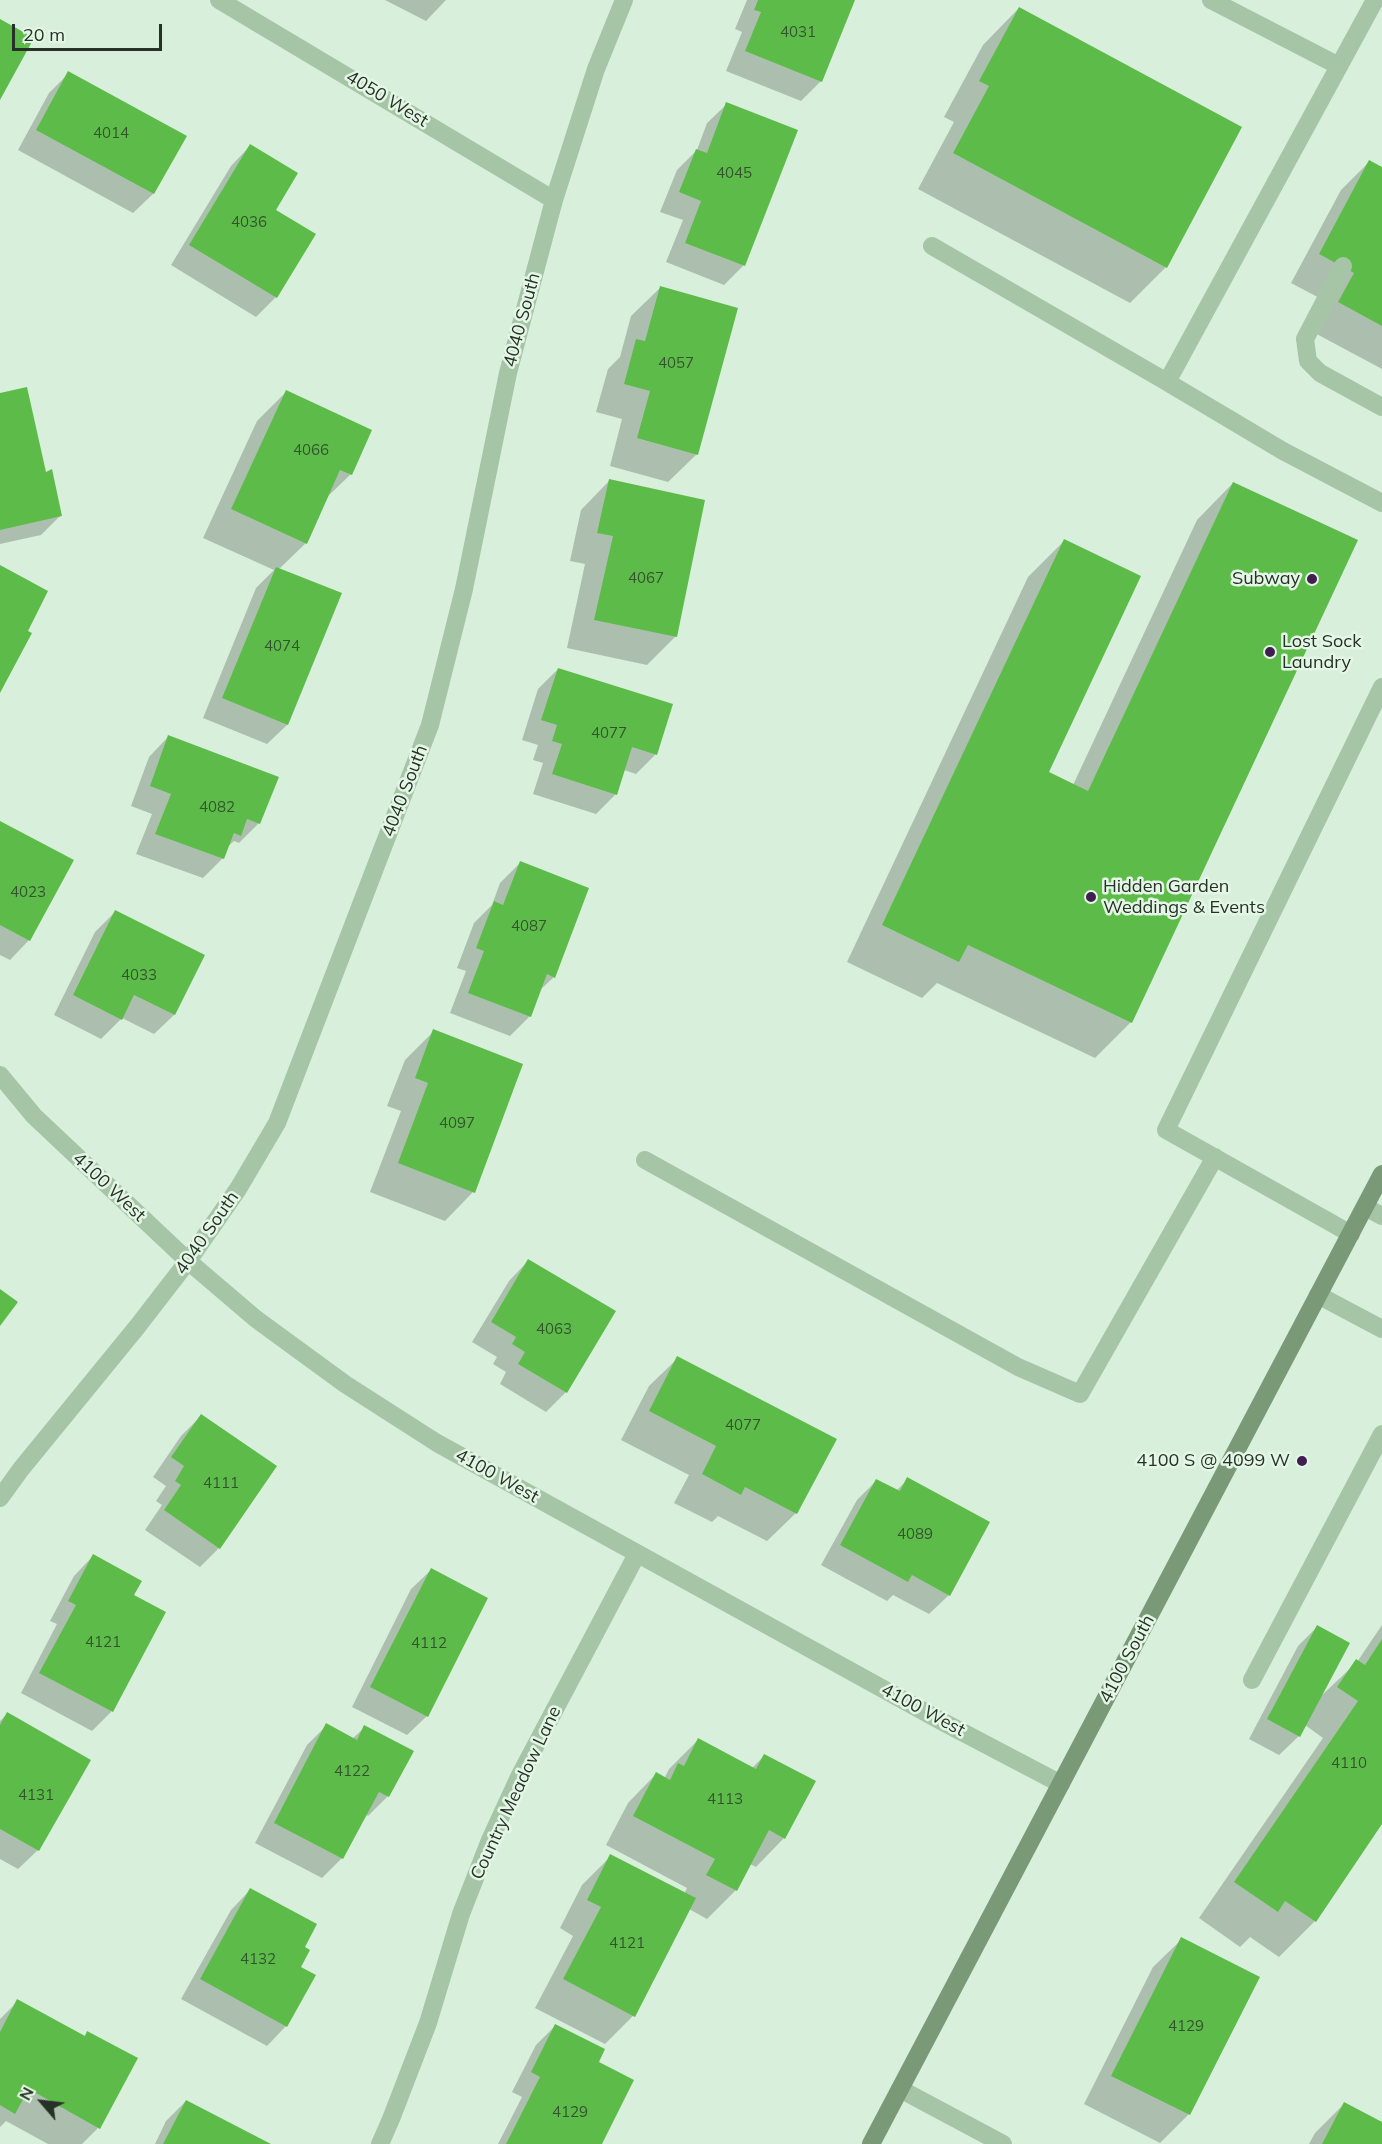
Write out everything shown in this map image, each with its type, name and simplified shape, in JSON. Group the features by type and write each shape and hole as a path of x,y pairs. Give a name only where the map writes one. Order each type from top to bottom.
{"main road":[{"name":"4100 South","path":"871,2144 1382,1174"}],"street":[{"name":"4050 West","path":"219,0 554,200"},
{"name":"4040 South","path":"0,1498 188,1261 238,1189 277,1123 430,725 464,589 508,373 554,200 596,69 624,0"},
{"path":"1211,0 1339,66"},
{"path":"1167,381 1375,0"},
{"path":"932,246 1167,381 1283,451 1382,502"},
{"path":"1343,266 1305,339 1308,361 1320,373 1382,407"},
{"path":"1351,1234 1166,1130 1382,687"},
{"name":"4100 West","path":"0,1075 34,1116 188,1261 256,1319 345,1384 437,1443 943,1722 1061,1784"},
{"path":"645,1160 1018,1367 1080,1394 1215,1157"},
{"path":"1365,1207 1382,1216"},
{"path":"1318,1295 1382,1329"},
{"path":"1252,1680 1382,1434"},
{"name":"Country Meadow Lane","path":"380,2144 428,2023 461,1914 490,1840 525,1767 637,1554"},
{"path":"900,2089 1003,2144"}],"building":[{"path":"758,0 855,0 822,82 745,51 761,12 754,10"},
{"path":"1019,7 1242,127 1167,268 953,153 989,86 979,81"},
{"path":"0,19 34,38 0,100"},
{"path":"68,71 187,136 154,194 36,130"},
{"path":"726,102 798,130 745,266 685,243 701,201 679,192 696,149 707,153"},
{"path":"250,144 298,173 276,210 316,234 277,298 189,245"},
{"path":"1369,160 1382,167 1382,326 1338,302 1354,273 1319,254"},
{"path":"660,286 738,308 698,455 637,438 650,391 624,384 636,339 645,341"},
{"path":"27,387 46,472 52,469 62,516 0,530 0,393"},
{"path":"286,390 372,430 352,475 340,470 307,544 231,509"},
{"path":"609,479 705,500 677,637 594,620 613,536 597,533"},
{"path":"1233,482 1358,540 1132,1023 968,945 959,962 882,925 1064,539 1141,576 1049,772 1088,791"},
{"path":"0,565 48,591 28,631 32,633 0,693"},
{"path":"276,567 342,593 288,725 222,698"},
{"path":"558,668 673,704 657,755 632,747 617,795 552,774 562,744 552,741 557,725 541,720"},
{"path":"168,735 279,777 260,824 247,819 241,836 234,833 224,859 155,834 171,794 150,786"},
{"path":"0,821 74,860 30,941 0,925"},
{"path":"520,861 589,888 555,978 547,974 531,1017 468,993 484,951 476,948 494,901 503,905"},
{"path":"115,910 205,955 175,1015 134,995 122,1020 73,995"},
{"path":"433,1029 523,1064 475,1193 398,1163 428,1083 415,1078"},
{"path":"528,1259 616,1311 567,1393 518,1364 525,1352 512,1344 516,1337 491,1322"},
{"path":"0,1289 18,1302 0,1326"},
{"path":"677,1356 837,1439 797,1514 745,1487 741,1495 702,1474 716,1446 649,1411"},
{"path":"201,1414 277,1466 220,1549 164,1510 181,1485 175,1481 184,1466 171,1457"},
{"path":"907,1477 990,1522 950,1596 912,1575 908,1582 840,1545 876,1479 900,1491"},
{"path":"93,1554 142,1581 134,1595 166,1612 113,1712 39,1673 76,1605 68,1601"},
{"path":"431,1568 488,1598 428,1717 370,1687"},
{"path":"1317,1625 1350,1643 1300,1737 1267,1719"},
{"path":"1382,1639 1382,1824 1316,1922 1285,1901 1278,1912 1234,1882 1358,1701 1337,1687 1356,1659 1365,1665"},
{"path":"7,1712 91,1760 39,1851 0,1829 0,1725"},
{"path":"326,1723 357,1740 364,1725 414,1751 389,1797 379,1792 343,1859 274,1823"},
{"path":"698,1738 756,1769 764,1754 816,1781 785,1839 769,1830 737,1891 706,1875 715,1859 633,1816 656,1772 670,1780 678,1763 684,1766"},
{"path":"610,1854 696,1898 635,2017 563,1979 601,1907 587,1900"},
{"path":"250,1888 317,1924 305,1947 310,1950 301,1967 316,1975 287,2027 200,1979"},
{"path":"1181,1937 1260,1977 1190,2115 1111,2076"},
{"path":"17,1999 85,2036 87,2031 138,2058 100,2129 29,2089 15,2114 0,2105 0,2032"},
{"path":"555,2024 605,2049 599,2062 634,2080 602,2144 506,2144 540,2077 531,2072"},
{"path":"186,2100 271,2144 163,2144"},
{"path":"1344,2102 1382,2122 1382,2144 1322,2144"}],"place":[{"name":"Subway","path":"1312,579"},
{"name":"Lost Sock Laundry","path":"1270,652"},
{"name":"Hidden Garden Weddings & Events","path":"1091,897"},
{"name":"4100 S @ 4099 W","path":"1302,1461"}]}
